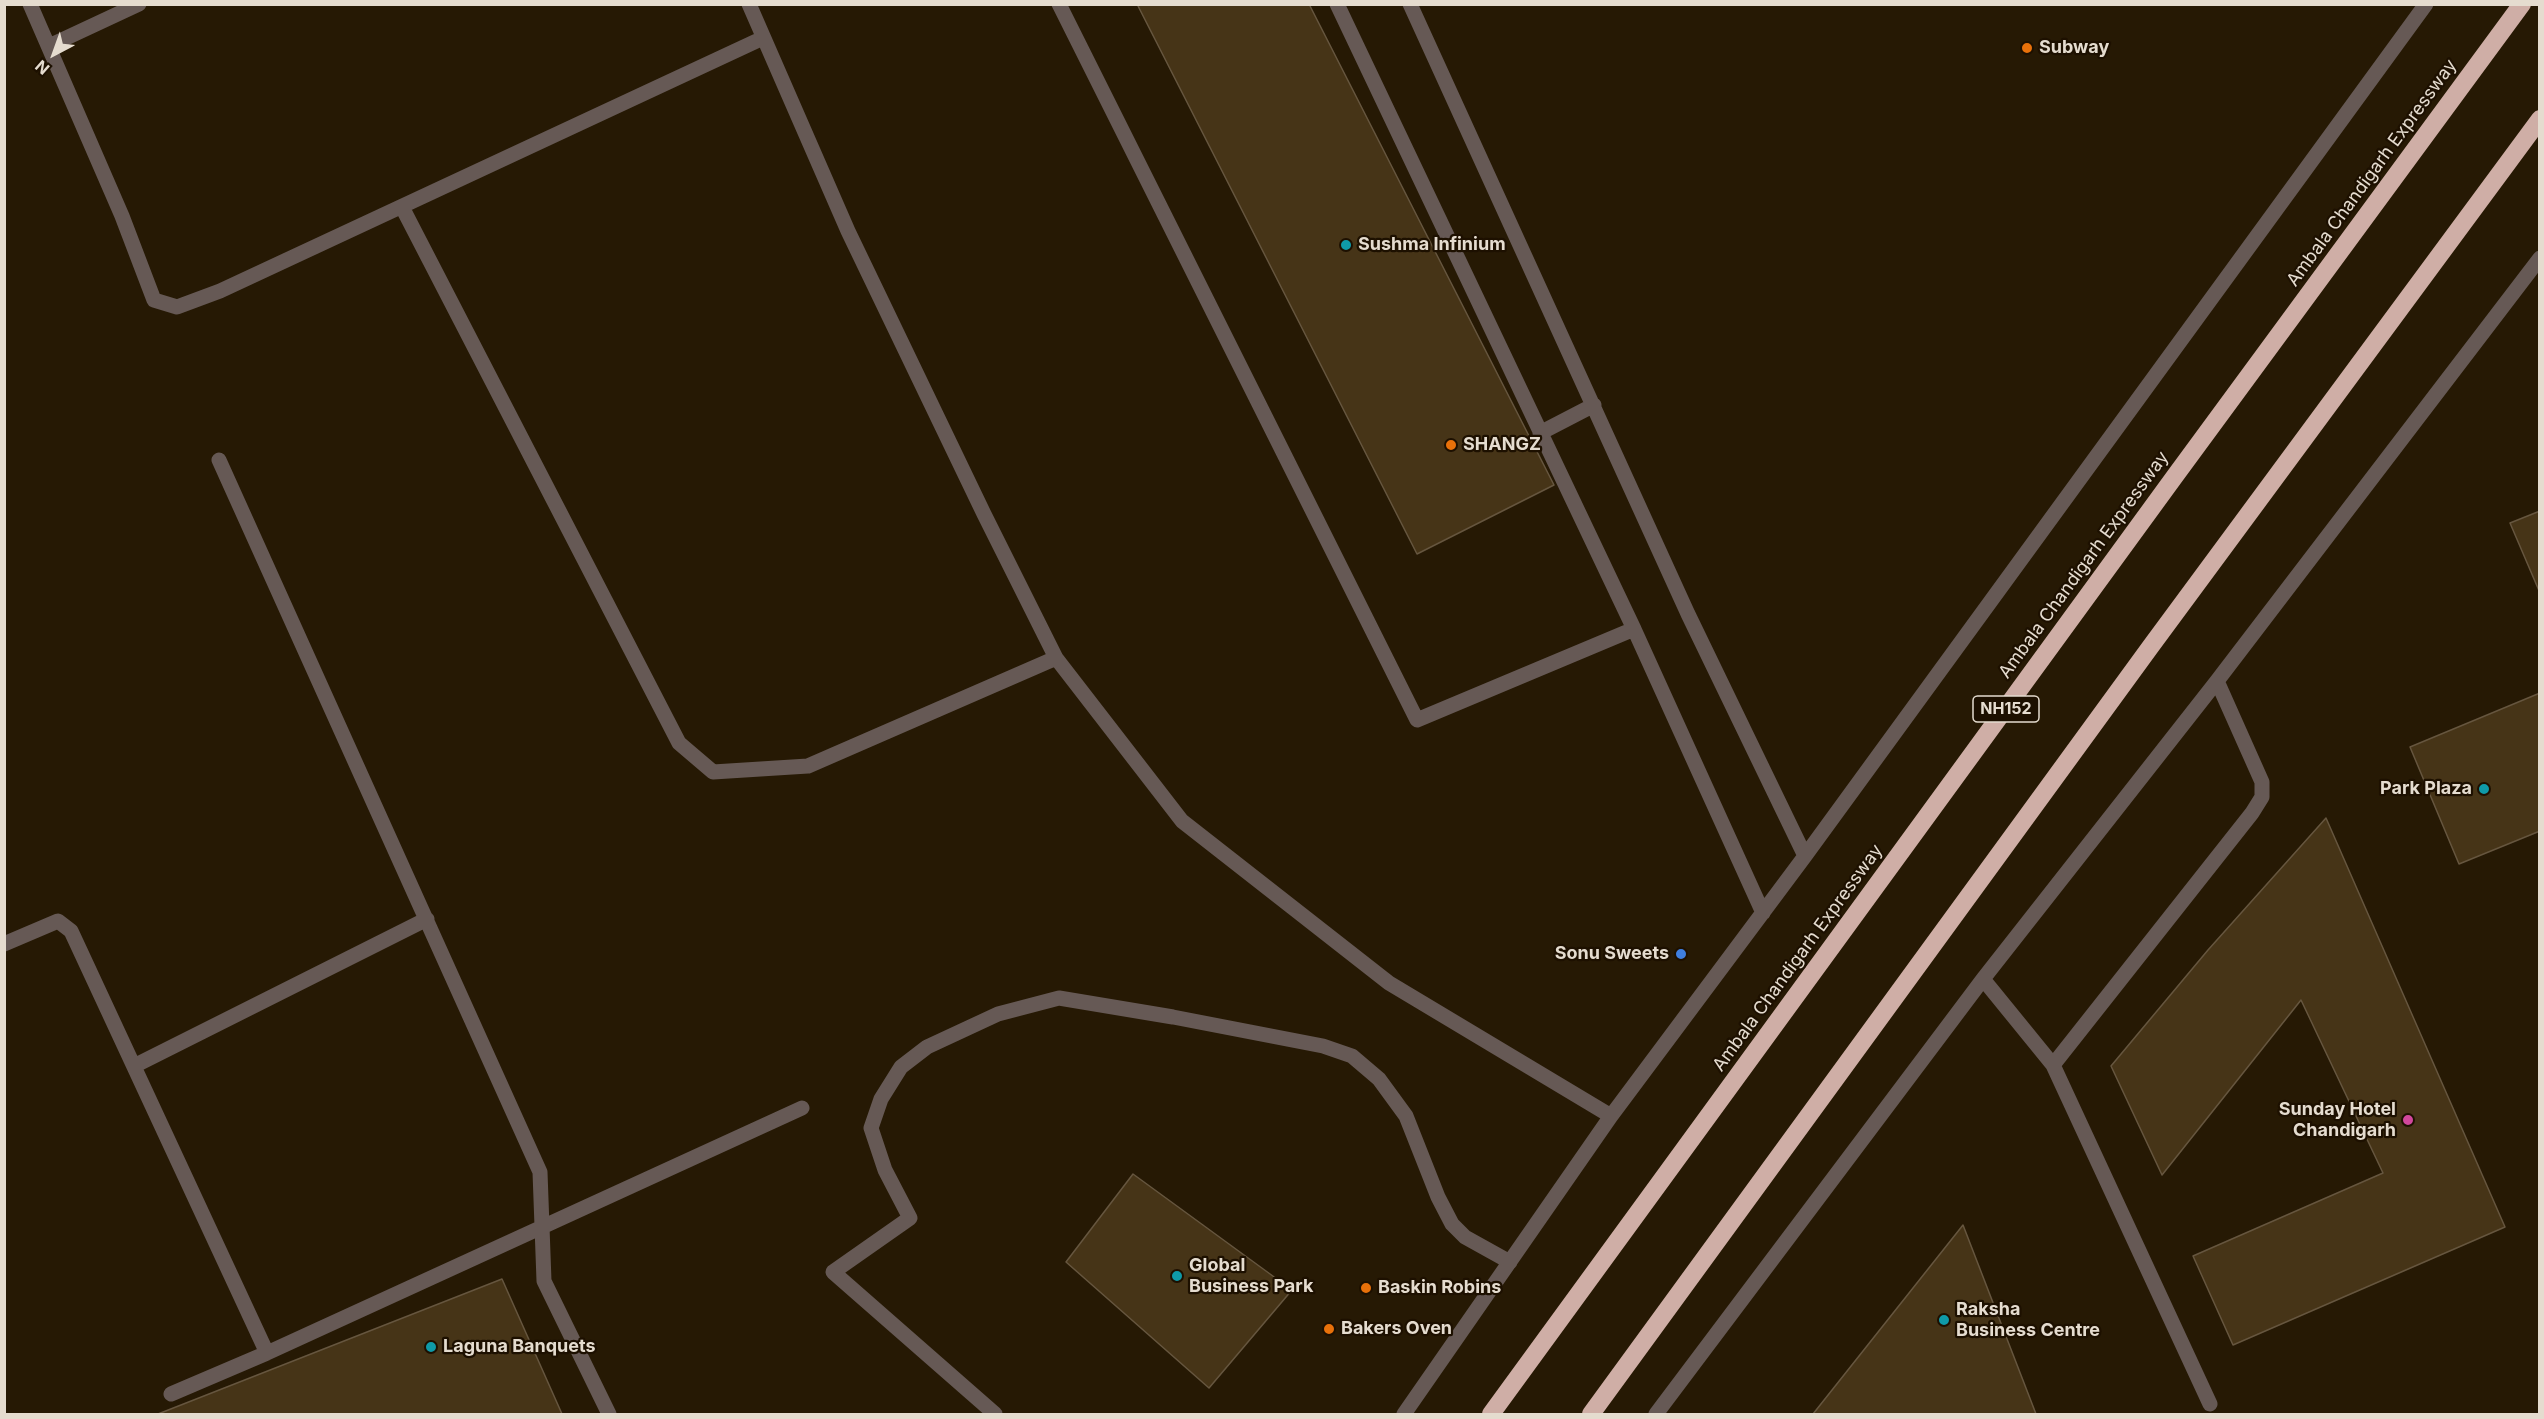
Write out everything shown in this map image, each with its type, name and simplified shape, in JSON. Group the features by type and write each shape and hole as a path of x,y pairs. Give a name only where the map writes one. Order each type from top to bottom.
{"highway":[{"name":"Ambala Chandigarh Expressway","path":"1491,1414 2522,4"},
{"path":"1591,1414 2151,646 2540,118"}],"street":[{"path":"30,4 122,216 154,300 177,307 220,291 763,38"},
{"path":"48,46 139,4"},
{"path":"749,4 853,242 1056,658 1182,821 1389,983 1611,1116"},
{"path":"1059,4 1417,720 1634,629"},
{"path":"1337,4 1634,629 1763,913"},
{"path":"1410,4 1717,675 1805,856"},
{"path":"1404,1414 1611,1116 1805,856 2426,4"},
{"path":"402,207 679,743 713,772 808,766 1056,658"},
{"path":"1656,1414 1983,980 2217,681 2540,258"},
{"path":"1540,433 1594,405"},
{"path":"219,460 540,1172 544,1281 609,1414"},
{"path":"2053,1065 2252,813 2262,797 2262,782 2217,681"},
{"path":"134,1066 427,919"},
{"path":"4,944 58,921 72,932 267,1353"},
{"path":"1983,980 2053,1065 2210,1404"},
{"path":"995,1414 833,1272 910,1218 885,1170 871,1128 881,1099 901,1067 927,1047 999,1014 1059,998 1185,1019 1323,1046 1352,1056 1379,1079 1406,1116 1438,1197 1452,1224 1465,1237 1510,1262"},
{"path":"171,1394 267,1353 802,1108"}],"building":[{"name":"Sushma Infinium","path":"1137,4 1309,4 1554,485 1417,554"},
{"path":"2540,511 2540,593 2510,523"},
{"name":"Park Plaza","path":"2540,693 2540,831 2459,864 2410,747"},
{"name":"Sunday Hotel Chandigarh","path":"2326,818 2505,1227 2233,1345 2193,1256 2383,1173 2301,1000 2162,1175 2111,1066 2208,950"},
{"name":"Global Business Park","path":"1133,1174 1292,1290 1209,1388 1066,1262"},
{"name":"Raksha Business Centre","path":"1963,1225 2036,1414 1813,1414"},
{"name":"Laguna Banquets","path":"502,1279 562,1414 158,1414"}],"place":[{"name":"Subway","path":"2027,48"},
{"name":"Sushma Infinium","path":"1346,245"},
{"name":"SHANGZ","path":"1451,445"},
{"name":"Park Plaza","path":"2484,789"},
{"name":"Sonu Sweets","path":"1681,954"},
{"name":"Sunday Hotel Chandigarh","path":"2408,1120"},
{"name":"Global Business Park","path":"1177,1276"},
{"name":"Baskin Robins","path":"1366,1288"},
{"name":"Raksha Business Centre","path":"1944,1320"},
{"name":"Bakers Oven","path":"1329,1329"},
{"name":"Laguna Banquets","path":"431,1347"}]}
